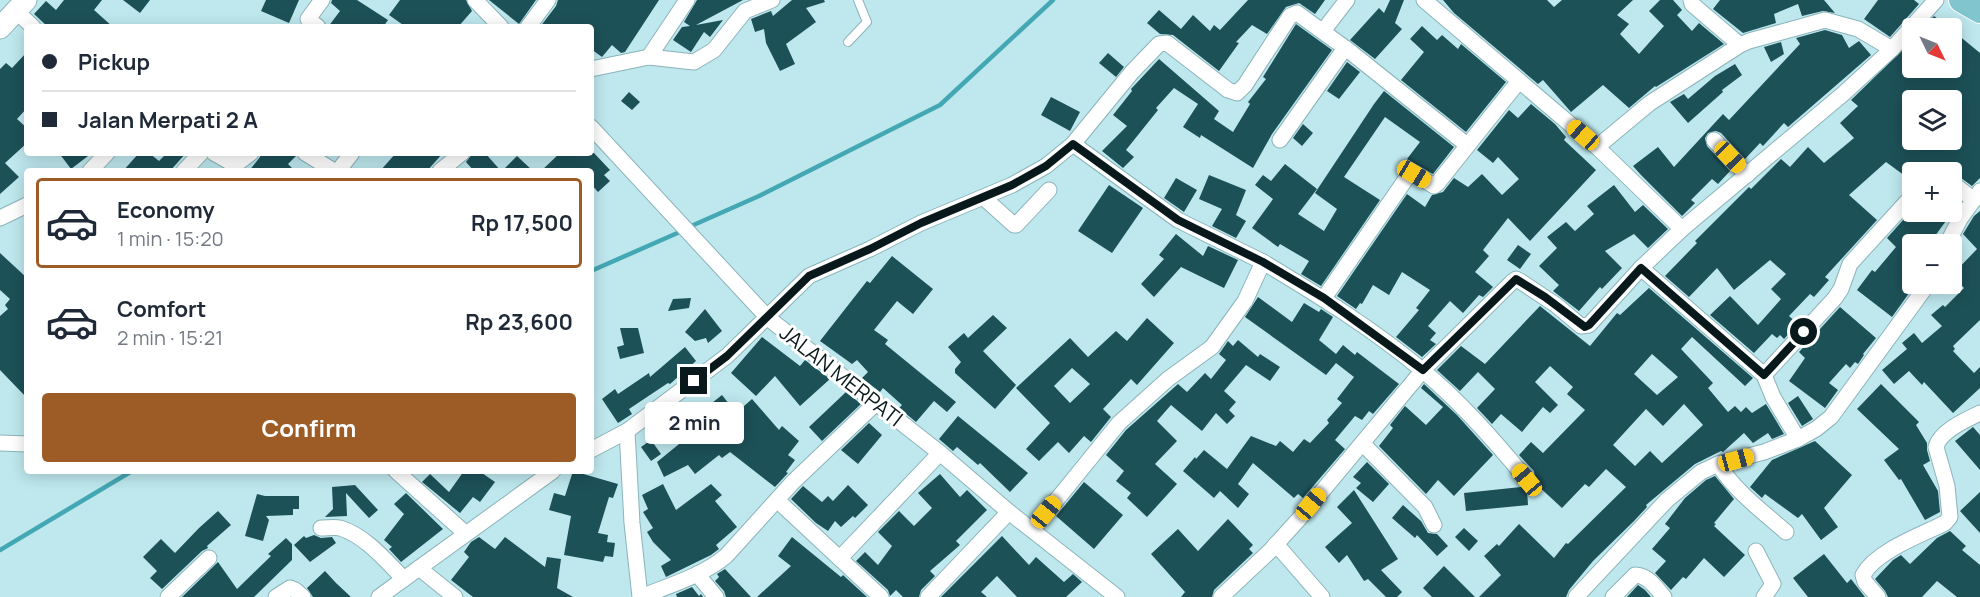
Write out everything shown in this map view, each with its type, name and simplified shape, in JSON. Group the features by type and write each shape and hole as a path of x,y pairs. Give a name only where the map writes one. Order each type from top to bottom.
{"main road":[{"path":"1960,0 1980,11"}],"street":[{"path":"314,24 308,19 322,0"},
{"path":"475,0 498,24"},
{"path":"530,24 548,0"},
{"path":"649,57 687,0"},
{"path":"594,68 649,57 694,62 714,50 745,11 772,0"},
{"path":"1323,31 1347,0"},
{"path":"1424,0 1598,147 1682,229"},
{"path":"1691,0 1692,4 1740,45"},
{"path":"1221,597 1276,544 1363,444 1423,370 1516,279 1551,301 1585,327 1589,325 1641,268 1682,229 1892,49 1936,0"},
{"path":"0,28 21,6 31,24"},
{"path":"594,448 627,431 727,356 809,276 921,223 984,198 1046,166 1073,144 1132,72 1159,44 1167,43 1228,90 1237,93 1245,85 1287,20 1294,14 1302,16 1467,145"},
{"path":"1598,147 1650,104 1740,45 1825,20 1858,29 1892,49"},
{"path":"1280,140 1345,48"},
{"path":"1324,298 1408,176 1414,174 1434,186 1520,81"},
{"name":"JALAN MERPATI","path":"594,130 768,318 940,453 1009,512 1117,597"},
{"path":"1714,140 1747,175"},
{"path":"1073,144 1178,220 1263,262 1324,298 1423,370 1487,434 1527,480"},
{"path":"93,168 104,156"},
{"path":"187,168 198,156"},
{"path":"219,156 235,165 247,156"},
{"path":"310,156 331,168"},
{"path":"338,168 348,156"},
{"path":"444,168 458,156"},
{"path":"1952,234 1977,196 1962,188"},
{"path":"984,198 1016,225 1049,190"},
{"path":"0,218 24,206"},
{"path":"1764,375 1835,298 1841,289 1850,264 1902,207"},
{"path":"1033,529 1119,423 1168,380 1212,347 1245,301 1263,262"},
{"path":"1641,268 1764,375 1773,397 1798,439"},
{"path":"1576,597 1666,500 1701,472 1718,464 1764,452 1798,439 1816,429 1835,412 1921,294"},
{"path":"627,431 632,523 641,597 716,565 793,482 876,403"},
{"path":"1878,597 1865,582 1863,575 1866,569 1892,549 1945,523 1950,517 1947,486 1936,447 1938,441 1946,433 1978,418"},
{"path":"0,443 24,444"},
{"path":"1363,444 1425,507 1434,525"},
{"path":"840,558 940,453"},
{"path":"1718,464 1751,501 1786,532"},
{"path":"399,474 465,533"},
{"path":"379,597 549,474"},
{"path":"777,500 881,597"},
{"path":"928,597 1009,512"},
{"path":"321,528 339,528 355,535 404,579"},
{"path":"1276,544 1322,597"},
{"path":"1756,551 1773,584 1764,597"},
{"path":"168,597 209,558"},
{"path":"419,568 455,597"},
{"path":"697,574 716,597"},
{"path":"1614,597 1635,575 1647,578 1664,597"},
{"path":"276,597 290,588 303,597"}],"lane":[{"path":"848,42 867,22 858,0"}],"building":[{"path":"64,0 102,0 94,10 110,24 45,24 34,14 46,1 56,10"},
{"path":"123,0 150,0 140,13"},
{"path":"266,0 299,0 289,23 261,11"},
{"path":"332,0 357,0 388,20 385,24 330,24 340,11 331,3"},
{"path":"400,0 466,0 472,11 461,24 402,24 389,15"},
{"path":"489,0 536,0 519,24"},
{"path":"558,0 659,0 625,52 621,53 612,45 602,57 594,51 594,24 542,24"},
{"path":"697,0 743,0 696,25 723,20 710,37 704,32 691,52 673,40 682,27 690,26 684,22"},
{"path":"792,0 824,0 825,2 806,8 816,22 786,44 795,64 780,71 766,43 764,29 755,32 751,19 771,11 773,16"},
{"path":"1248,0 1325,0 1315,14 1299,3 1286,7 1267,34 1252,25 1236,42 1239,43 1219,71 1173,35 1160,34 1147,23 1159,10 1181,29 1193,15 1210,31 1214,25 1220,30"},
{"path":"1390,0 1404,0 1395,23 1402,29 1375,59 1350,40 1379,8 1384,13"},
{"path":"1443,0 1547,0 1554,7 1562,0 1633,0 1617,15 1629,24 1620,34 1639,54 1664,26 1649,11 1660,0 1673,0 1682,10 1677,15 1692,31 1699,23 1724,44 1655,86 1629,108 1603,85 1571,112 1543,80 1538,84 1454,13"},
{"path":"1720,0 1824,0 1835,13 1823,11 1802,16 1798,4 1774,14 1776,23 1743,33 1713,9"},
{"path":"1878,0 1914,0 1919,4 1907,18 1902,18 1902,23 1890,37 1864,19"},
{"path":"1296,24 1332,50 1272,134 1253,168 1201,135 1200,138 1183,127 1198,104 1174,88 1156,108 1158,110 1126,150 1134,157 1123,168 1102,151 1127,126 1113,115 1132,91 1131,89 1159,59 1219,111 1214,119 1233,132 1250,104 1248,102 1266,79 1263,77"},
{"path":"1422,26 1437,40 1442,35 1458,49 1461,44 1506,82 1466,132 1401,80 1424,52 1410,39"},
{"path":"1825,30 1842,35 1849,48 1859,41 1871,55 1788,127 1784,123 1763,146 1760,143 1745,159 1721,133 1716,131 1708,133 1705,138 1707,146 1730,171 1718,184 1712,179 1691,200 1695,203 1682,216 1633,166 1658,147 1674,167 1723,114 1729,120 1800,44 1796,38"},
{"path":"1962,38 1980,53 1980,178 1972,186 1962,179 1962,162 1902,162 1902,174 1886,162 1849,195 1877,220 1825,277 1829,280 1814,297 1810,294 1789,316 1798,324 1784,339 1780,335 1777,338 1772,334 1754,353 1710,315 1730,296 1758,325 1781,299 1771,289 1786,274 1770,260 1734,290 1717,268 1689,297 1665,276 1697,243 1695,241 1749,187 1751,189 1781,159 1790,167 1808,147 1824,163 1854,138 1840,123 1858,106 1851,100 1902,51 1902,78 1962,78"},
{"path":"1781,42 1784,54 1771,62 1764,47"},
{"path":"1108,53 1124,67 1116,77 1099,63"},
{"path":"24,55 24,111 17,119 24,125 24,146 5,163 19,177 0,194 0,69 6,63 12,68"},
{"path":"1347,62 1360,72 1339,99 1327,91"},
{"path":"1735,64 1742,75 1722,90 1723,92 1688,123 1670,102 1684,94 1688,99 1715,76"},
{"path":"1384,91 1454,147 1433,174 1407,159 1420,142 1385,117 1344,177 1380,200 1321,286 1301,274 1309,261 1280,244 1278,247 1252,228 1273,199 1255,185 1263,175 1271,181 1285,164 1317,189 1298,214 1324,231 1337,209 1315,193"},
{"path":"629,92 640,102 632,110 621,101"},
{"path":"1051,97 1080,112 1070,131 1041,115"},
{"path":"1531,104 1555,124 1566,137 1564,140 1596,170 1530,241 1508,218 1483,250 1489,256 1475,272 1493,287 1483,297 1479,295 1463,313 1450,301 1428,326 1436,333 1430,340 1436,344 1422,357 1396,337 1419,310 1416,308 1430,290 1402,272 1389,295 1373,285 1362,304 1360,303 1356,309 1337,296 1407,194 1425,207 1432,195 1443,192 1454,178 1468,187 1482,174 1502,195 1519,179 1498,157 1493,163 1477,150 1509,110 1518,118"},
{"path":"1303,124 1313,133 1302,146 1293,138"},
{"path":"594,153 610,170 604,175 610,181 598,192 594,187 594,168 544,168 557,156 594,156"},
{"path":"61,156 88,156 72,168"},
{"path":"136,156 153,156 159,161 164,156 183,156 173,168 126,168"},
{"path":"296,156 288,164 292,168 251,168 260,157"},
{"path":"393,156 440,156 430,168 383,168"},
{"path":"471,156 488,156 498,168 471,168 466,162"},
{"path":"517,156 530,168 505,168"},
{"path":"1209,175 1246,190 1236,215 1246,221 1236,238 1212,226 1222,209 1199,199"},
{"path":"1176,178 1197,190 1184,212 1164,198"},
{"path":"1109,185 1143,208 1112,253 1078,231"},
{"path":"1614,185 1635,212 1643,205 1668,229 1648,248 1634,234 1605,251 1622,268 1602,289 1600,287 1579,311 1553,291 1559,285 1539,266 1557,248 1547,237 1566,222 1575,231 1594,214 1587,206"},
{"path":"1980,211 1980,320 1953,346 1955,349 1953,351 1974,373 1980,367 1980,388 1953,413 1924,382 1922,385 1909,371 1894,384 1882,370 1907,349 1902,343 1914,333 1922,343 1942,326 1931,315 1943,305 1945,307 1958,294 1962,294 1964,288 1962,286 1962,265 1977,249 1963,234 1974,216"},
{"path":"1902,221 1945,222 1936,234 1902,234 1902,294 1908,294 1892,317 1857,290 1872,270 1875,272 1896,247 1887,238"},
{"path":"1176,234 1203,256 1208,246 1238,260 1224,288 1181,267 1154,297 1141,284 1164,259 1159,255"},
{"path":"1518,245 1531,254 1520,269 1507,260"},
{"path":"0,253 24,275 24,395 0,370 0,316 8,309 5,305 10,299 0,290"},
{"path":"892,256 933,289 913,314 897,301 874,330 888,340 885,344 956,402 947,412 934,401 916,422 899,408 902,405 883,388 880,392 862,378 868,372 857,360 852,364 820,341 867,281 870,283"},
{"path":"1649,288 1753,378 1745,386 1692,337 1681,349 1713,383 1708,388 1728,412 1735,406 1741,412 1746,407 1752,413 1766,404 1784,434 1772,439 1768,433 1753,443 1744,433 1723,452 1695,464 1646,505 1647,507 1634,521 1593,561 1569,590 1566,597 1479,597 1501,575 1484,556 1497,544 1499,546 1519,524 1554,558 1566,543 1568,544 1626,487 1606,469 1589,487 1585,484 1562,508 1536,484 1534,471 1519,455 1531,442 1543,453 1585,410 1567,394 1573,387 1550,366 1535,382 1558,405 1550,413 1543,407 1522,432 1501,414 1492,424 1477,408 1495,389 1478,372 1460,391 1437,370 1461,346 1485,364 1540,306 1590,346 1617,313 1620,315","holes":["1652,354 1678,377 1657,395 1634,374","1684,404 1703,425 1662,463 1650,451 1635,466 1613,445 1646,409 1663,426"]},
{"path":"1258,297 1292,322 1304,303 1319,312 1321,309 1333,317 1319,340 1336,354 1343,345 1355,355 1357,352 1399,384 1373,414 1369,411 1362,420 1355,416 1335,440 1345,449 1303,498 1298,494 1294,498 1253,463 1238,484 1249,494 1238,508 1220,491 1214,498 1183,471 1204,450 1227,469 1251,436 1276,446 1280,441 1293,452 1304,439 1310,443 1329,423 1327,420 1342,403 1337,399 1354,377 1336,363 1326,375 1245,317"},
{"path":"691,298 689,308 668,311 673,299"},
{"path":"1840,307 1876,338 1858,364 1855,362 1850,368 1846,364 1829,383 1838,390 1825,408 1789,381 1805,358 1799,352"},
{"path":"705,309 722,331 708,343 706,338 695,341 685,332"},
{"path":"993,315 1007,328 983,351 1016,385 995,409 955,373 955,369 961,362 948,347 964,333 968,338"},
{"path":"1147,318 1174,343 1137,385 1131,379 1103,409 1111,417 1091,442 1084,436 1069,453 1058,442 1039,461 1026,449 1050,423 1016,388 1070,338 1088,357 1116,331 1127,341","holes":["1072,368 1090,384 1070,403 1054,386"]},
{"path":"620,328 638,328 644,353 620,359 617,347 624,345"},
{"path":"762,337 800,366 805,360 830,379 800,406 775,376 756,396 731,373"},
{"path":"1238,340 1258,357 1260,354 1280,367 1270,381 1246,365 1224,391 1236,402 1229,410 1235,416 1227,424 1216,413 1202,431 1171,405 1157,421 1177,441 1155,464 1177,484 1147,517 1127,498 1131,493 1116,481 1124,471 1106,455 1126,430 1178,384 1187,392 1205,373 1211,379 1226,360 1219,354 1228,341 1233,346"},
{"path":"685,347 696,361 670,384 668,383 629,409 632,414 618,423 602,399 615,389 618,394 649,373 650,377"},
{"path":"1424,384 1457,415 1493,455 1454,496 1438,480 1426,494 1379,446 1393,428 1390,425 1405,406 1426,425 1443,407 1421,388"},
{"path":"1881,384 1919,422 1916,425 1927,443 1930,461 1923,465 1938,491 1940,512 1925,520 1901,479 1899,480 1884,460 1899,449 1857,409"},
{"path":"846,392 861,404 822,441 809,427"},
{"path":"722,395 736,413 752,399 779,430 782,426 799,441 788,455 795,460 786,472 788,473 775,487 730,452 722,458 719,455 695,474 688,465 664,477 657,462 684,440 665,415 676,407 688,422"},
{"path":"1798,396 1813,419 1802,426 1788,403"},
{"path":"958,416 1028,473 1010,492 980,463 978,465 957,447 953,451 939,439"},
{"path":"869,423 882,435 858,464 841,450"},
{"path":"1973,427 1980,435 1980,470 1955,441"},
{"path":"651,440 661,454 651,461 641,447"},
{"path":"1815,441 1852,475 1824,508 1838,527 1821,540 1802,514 1798,518 1765,494 1762,498 1750,487 1772,460"},
{"path":"1367,462 1389,484 1373,502 1356,488 1361,483 1353,477"},
{"path":"430,474 449,492 462,474 483,474 495,482 480,502 473,497 460,513 422,482"},
{"path":"572,474 583,474 618,484 613,498 609,497 598,533 608,535 607,542 615,543 613,557 605,556 603,562 564,555 571,516 549,510 554,493 565,496"},
{"path":"940,474 960,497 967,490 987,510 956,541 960,545 930,571 935,576 921,590 919,597 903,597 896,590 890,596 888,590 856,561 865,552 878,565 892,546 878,532 899,511 914,526 932,508 918,493"},
{"path":"1715,476 1734,499 1714,526 1745,555 1724,577 1704,558 1686,579 1683,577 1671,590 1655,573 1666,561 1652,549 1670,528 1665,524 1685,498 1706,480"},
{"path":"1084,482 1123,515 1094,549 1056,516"},
{"path":"663,484 676,510 711,484 722,495 715,501 737,527 716,545 719,549 711,555 666,577 661,566 671,560 653,542 647,532 653,528 643,512 648,509 642,495"},
{"path":"355,485 378,510 369,518 346,493 347,516 325,517 333,509 332,487"},
{"path":"848,485 868,505 855,518 853,516 841,527 835,521 828,531 791,499 803,486 822,502 828,496 833,501"},
{"path":"1521,487 1527,490 1528,505 1466,511 1464,493"},
{"path":"1354,490 1398,559 1381,570 1402,592 1397,597 1386,597 1368,579 1364,581 1347,555 1339,563 1325,547 1352,523 1337,507"},
{"path":"1980,492 1980,533 1960,511"},
{"path":"406,493 443,529 401,562 389,549 392,547 384,540 404,514 394,504"},
{"path":"257,494 299,496 299,509 293,509 293,515 266,516 269,520 263,541 245,536"},
{"path":"1403,505 1421,521 1428,533 1437,534 1448,546 1437,556 1417,535 1415,538 1392,518"},
{"path":"218,511 231,525 162,589 150,578 157,571 143,557 161,539 175,553"},
{"path":"1228,519 1253,545 1249,549 1253,553 1214,590 1212,597 1181,597 1185,592 1151,554 1178,529 1198,551"},
{"path":"1464,528 1478,541 1469,551 1455,537"},
{"path":"1950,531 1966,546 1962,550 1980,565 1980,597 1957,597 1937,581 1922,597 1888,597 1875,579 1893,560 1901,555 1910,564 1937,538"},
{"path":"314,535 321,538 332,537 336,543 310,562 294,545 304,536 306,538"},
{"path":"1002,536 1029,565 1036,557 1064,582 1073,574 1082,582 1066,597 1017,597 997,576 981,592 987,597 941,597"},
{"path":"479,537 495,549 505,537 545,567 547,557 561,559 557,588 573,597 473,597 451,580 469,557 464,552 471,542"},
{"path":"792,537 841,577 843,575 867,597 757,597 791,566 778,556"},
{"path":"286,538 292,544 292,560 254,597 182,597 218,562 237,589 271,556 268,554"},
{"path":"1824,554 1847,583 1851,579 1865,597 1808,597 1793,578"},
{"path":"1444,566 1475,597 1432,597 1423,588"},
{"path":"725,569 751,597 726,597 715,581 719,577 717,574"},
{"path":"325,571 351,597 313,597 307,588"},
{"path":"1638,585 1645,590 1651,597 1627,597"},
{"path":"692,587 699,596 701,594 703,597 677,597 676,594"}],"waterway":[{"path":"689,227 759,196 940,105 1053,0"},
{"path":"594,270 682,231"},
{"path":"0,550 127,474"}],"route":[{"path":"694,381 727,356 809,276 870,249 900,232 1012,185 1046,166 1073,144 1178,220 1263,262 1324,298 1423,370 1516,279 1585,327 1641,268 1764,375 1804,332"}]}
